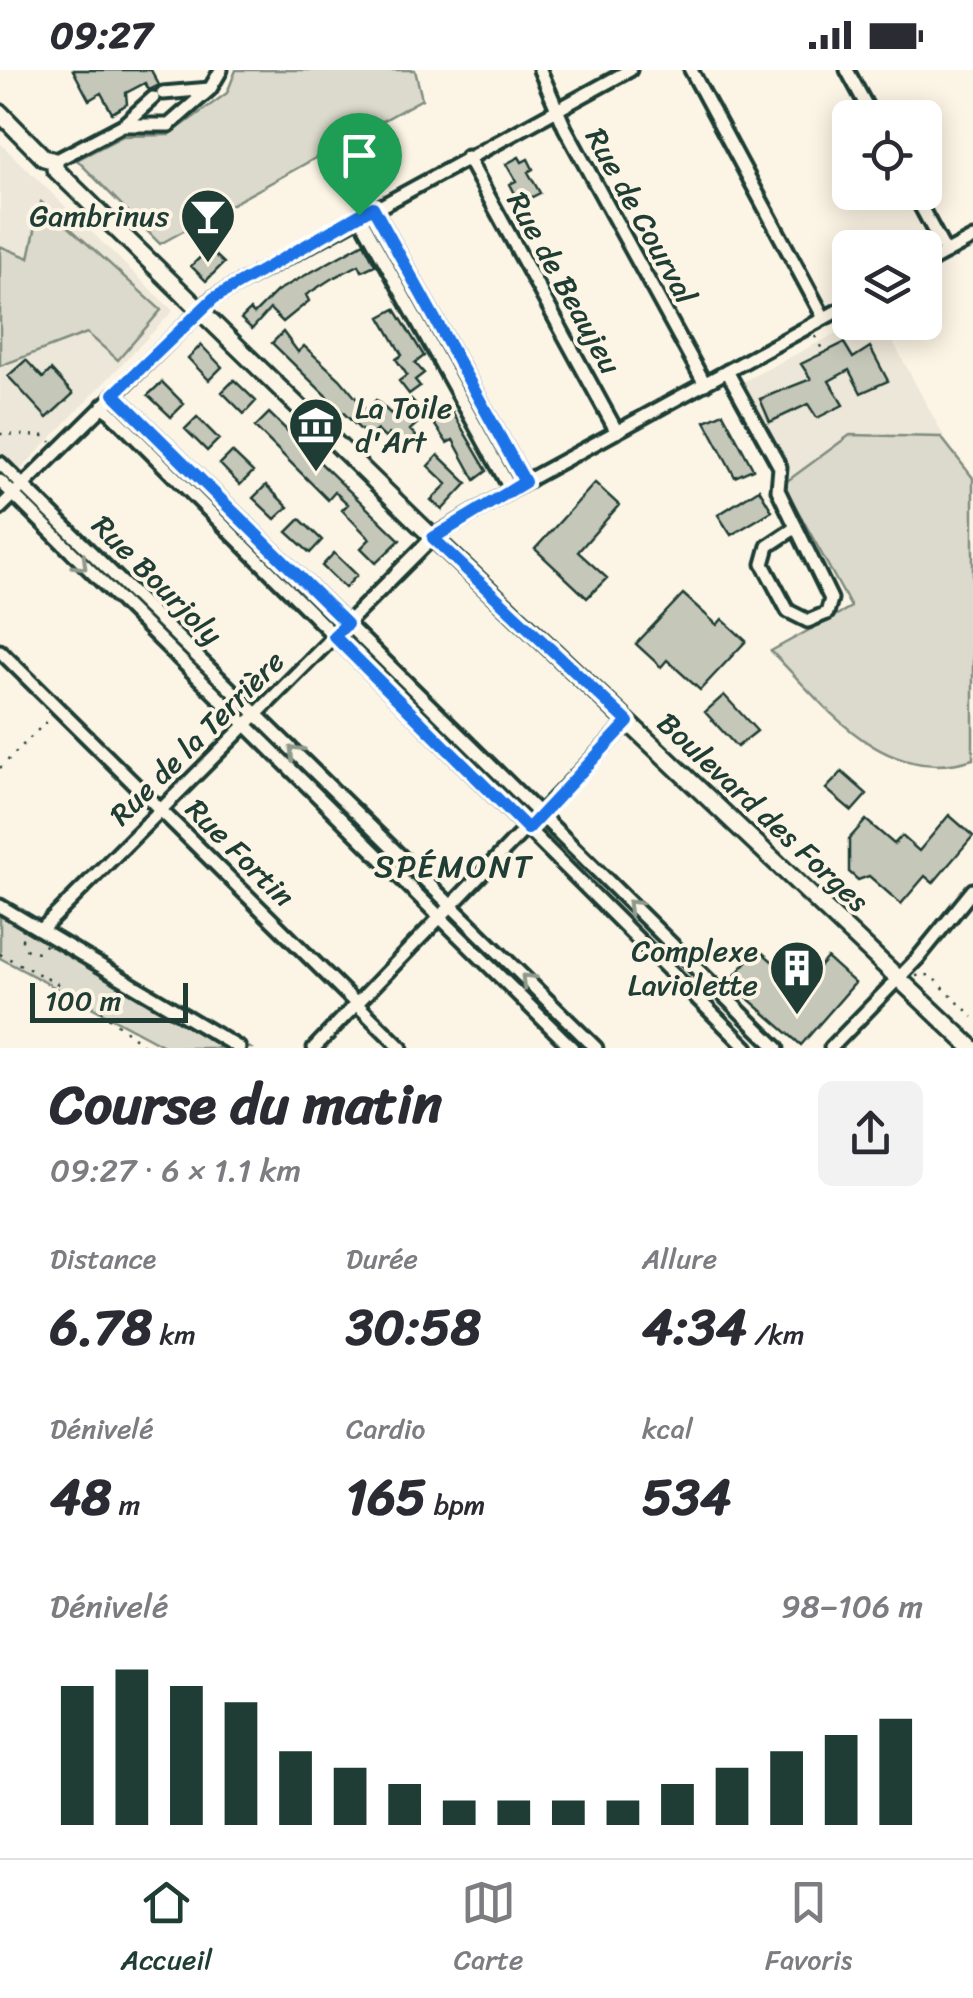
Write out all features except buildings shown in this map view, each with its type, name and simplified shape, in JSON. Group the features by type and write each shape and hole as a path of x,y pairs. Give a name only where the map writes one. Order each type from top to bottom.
{"main road":[{"name":"Boulevard des Forges","path":"0,115 44,158 55,161 55,169 433,538 972,1048"}],"street":[{"path":"123,125 169,125 210,89 221,70"},
{"name":"Rue de Courval","path":"540,70 556,110 704,384"},
{"path":"0,508 199,310 373,207 630,70"},
{"path":"691,70 824,318"},
{"path":"847,70 863,100"},
{"path":"55,161 123,125 158,96 210,89"},
{"name":"Rue de Beaujeu","path":"467,157 617,432"},
{"path":"373,207 525,482"},
{"path":"923,210 946,252"},
{"path":"359,215 511,490"},
{"path":"942,254 973,238"},
{"name":"Rue de la Terrière","path":"41,930 433,538 525,482 832,314"},
{"path":"727,371 780,467 778,490 832,604 827,613 808,621 788,612 763,564 768,546 795,528"},
{"path":"114,394 777,1048"},
{"path":"103,405 747,1048"},
{"name":"Rue Bourjoly","path":"0,463 596,1048"},
{"name":"Rue Bourjoly","path":"0,481 572,1048"},
{"name":"Rue Fortin","path":"0,652 402,1048"},
{"path":"314,1048 628,722"},
{"path":"831,1048 900,978 972,893"},
{"path":"0,906 240,1048"}],"path":[{"path":"810,326 824,353"},
{"path":"0,434 46,436 59,449"},
{"path":"0,768 59,709"},
{"path":"19,966 27,953"},
{"path":"0,954 82,997 146,1048"},
{"path":"930,975 973,1017"}],"shaded area":[{"path":"236,70 415,70 422,99 160,244 77,160 123,136 169,135 227,93"},
{"path":"0,143 173,311 0,491"},
{"path":"41,202 161,310 118,360 87,333 0,366 0,246 29,258"},
{"path":"832,335 832,340 892,340 973,491 834,459 784,491 729,389"},
{"path":"850,435 941,437 973,478 973,759 941,765 912,762 884,752 836,717 771,651 851,607 783,484"},
{"path":"0,900 250,1048 168,1048 0,958"}],"place":[{"name":"Gambrinus","path":"208,265"},
{"name":"La Toile d'Art","path":"316,474"},
{"name":"Complexe Laviolette","path":"797,1017"}],"district":[{"name":"SPÉMONT","path":"454,866"}],"route":[{"path":"373,207 525,482 433,538 628,722 528,829 334,636 347,624 114,394 214,298 359,215 373,207"}]}
